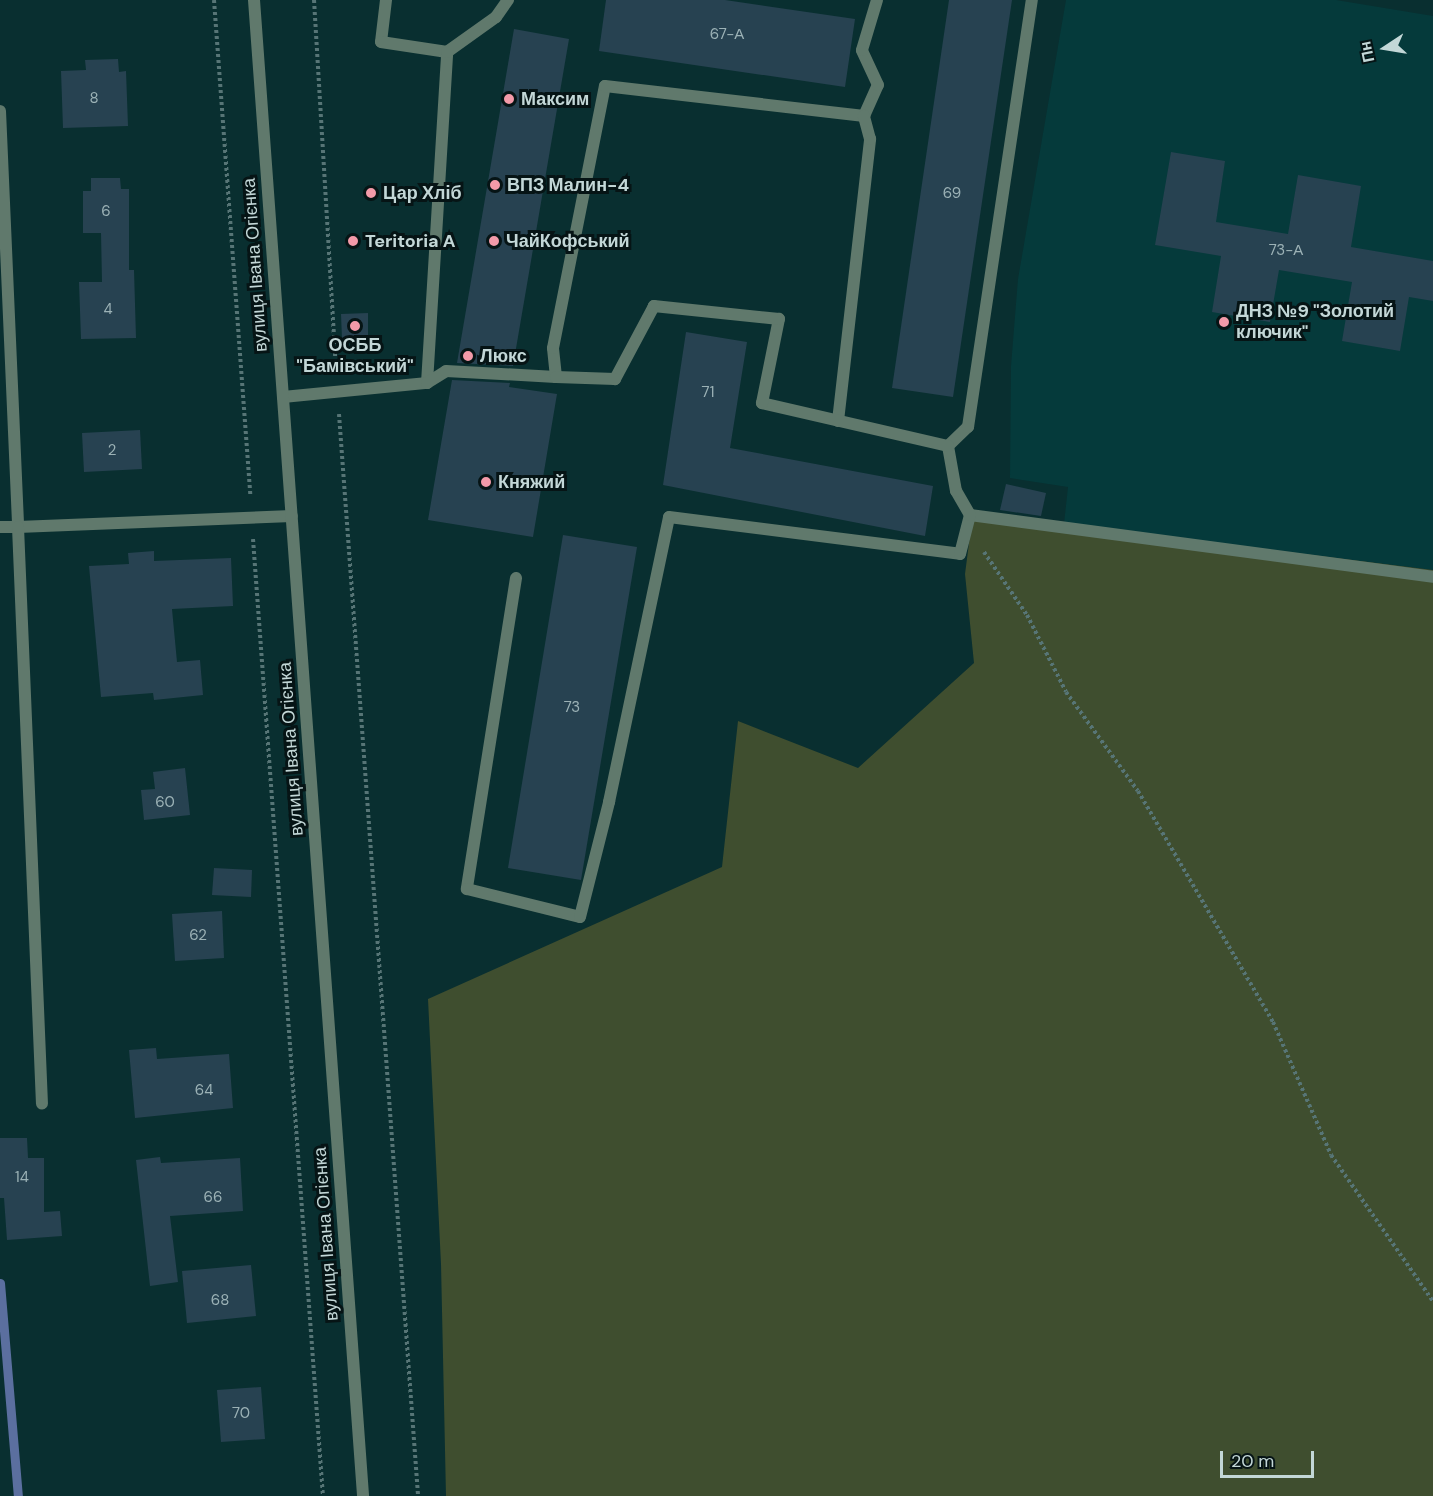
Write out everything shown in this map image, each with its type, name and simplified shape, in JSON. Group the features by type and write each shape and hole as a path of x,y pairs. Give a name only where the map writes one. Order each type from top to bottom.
{"street":[{"name":"вулиця Івана Огієнка","path":"254,0 363,1496"},
{"path":"386,0 381,42 447,52 496,17 508,0"},
{"path":"838,421 870,139 864,116 878,85 862,50 877,0"},
{"path":"948,446 968,426 1032,0"},
{"path":"427,383 447,52"},
{"path":"556,377 553,348 605,86 864,116"},
{"path":"0,111 42,1104"},
{"path":"283,397 427,383 446,371 615,379 654,306 779,319 762,403 948,446"},
{"path":"516,578 466,889 580,917 609,802 669,517 960,554 970,514 956,491 948,446"},
{"path":"970,514 1433,577"},
{"path":"0,527 292,516"}],"path":[{"path":"214,0 323,1496"},
{"path":"314,0 338,392 418,1496"},
{"path":"970,514 974,536 1027,615 1066,692 1138,791 1273,1022 1331,1155 1433,1300"}],"shaded area":[{"name":"ДНЗ №9 \"Золотий ключик\"","path":"1066,0 1336,0 1433,16 1433,570 1064,524 1068,487 1010,478 1011,366 1018,279"}],"green space":[{"path":"972,520 1064,524 1433,570 1433,1496 446,1496 441,1264 428,999 722,867 738,721 858,768 974,663 965,574"}],"building":[{"path":"606,0 725,0 855,19 845,87 599,51"},
{"path":"949,0 1012,0 953,397 892,388"},
{"path":"514,29 569,39 513,366 457,363"},
{"path":"118,59 119,72 126,71 128,126 63,128 61,71 86,70 85,60"},
{"path":"1171,152 1225,161 1216,222 1288,234 1298,175 1361,186 1351,247 1433,261 1433,301 1409,297 1400,351 1342,341 1352,282 1279,270 1270,322 1212,312 1221,256 1155,245"},
{"path":"91,178 120,178 121,189 129,189 129,270 134,270 136,338 81,339 79,282 102,282 101,233 83,233 83,191 91,191"},
{"name":"ОСББ \"Бамівський\"","path":"368,313 368,339 342,339 341,314"},
{"path":"686,332 747,342 730,448 933,486 925,536 663,485"},
{"path":"452,380 510,383 509,387 557,394 533,537 428,520"},
{"path":"140,430 142,469 84,472 82,433"},
{"path":"1006,484 1046,493 1041,516 1000,510"},
{"path":"563,535 637,547 581,880 508,868"},
{"path":"154,551 154,561 231,558 233,606 172,609 177,662 200,660 203,695 154,700 153,693 101,697 89,566 129,564 128,553"},
{"path":"185,768 190,815 144,820 141,790 155,789 153,772"},
{"path":"214,868 252,870 251,897 212,895"},
{"path":"222,911 224,958 175,961 172,914"},
{"path":"156,1048 157,1059 229,1054 233,1108 135,1118 129,1050"},
{"path":"0,1138 27,1138 28,1158 44,1158 44,1212 60,1211 62,1236 7,1240 4,1198 0,1198"},
{"path":"160,1157 161,1163 240,1158 243,1211 170,1216 178,1282 150,1286 136,1160"},
{"path":"251,1265 256,1316 187,1323 182,1271"},
{"path":"261,1387 265,1439 221,1442 217,1390"}],"waterway":[{"path":"0,1283 18,1496"}],"place":[{"name":"Максим","path":"509,99"},
{"name":"ВПЗ Малин-4","path":"495,185"},
{"name":"Цар Хліб","path":"371,193"},
{"name":"Teritoria A","path":"353,241"},
{"name":"ЧайКофський","path":"494,241"},
{"name":"ДНЗ №9 \"Золотий ключик\"","path":"1224,322"},
{"name":"ОСББ \"Бамівський\"","path":"355,326"},
{"name":"Люкс","path":"468,356"},
{"name":"Княжий","path":"486,482"}]}
